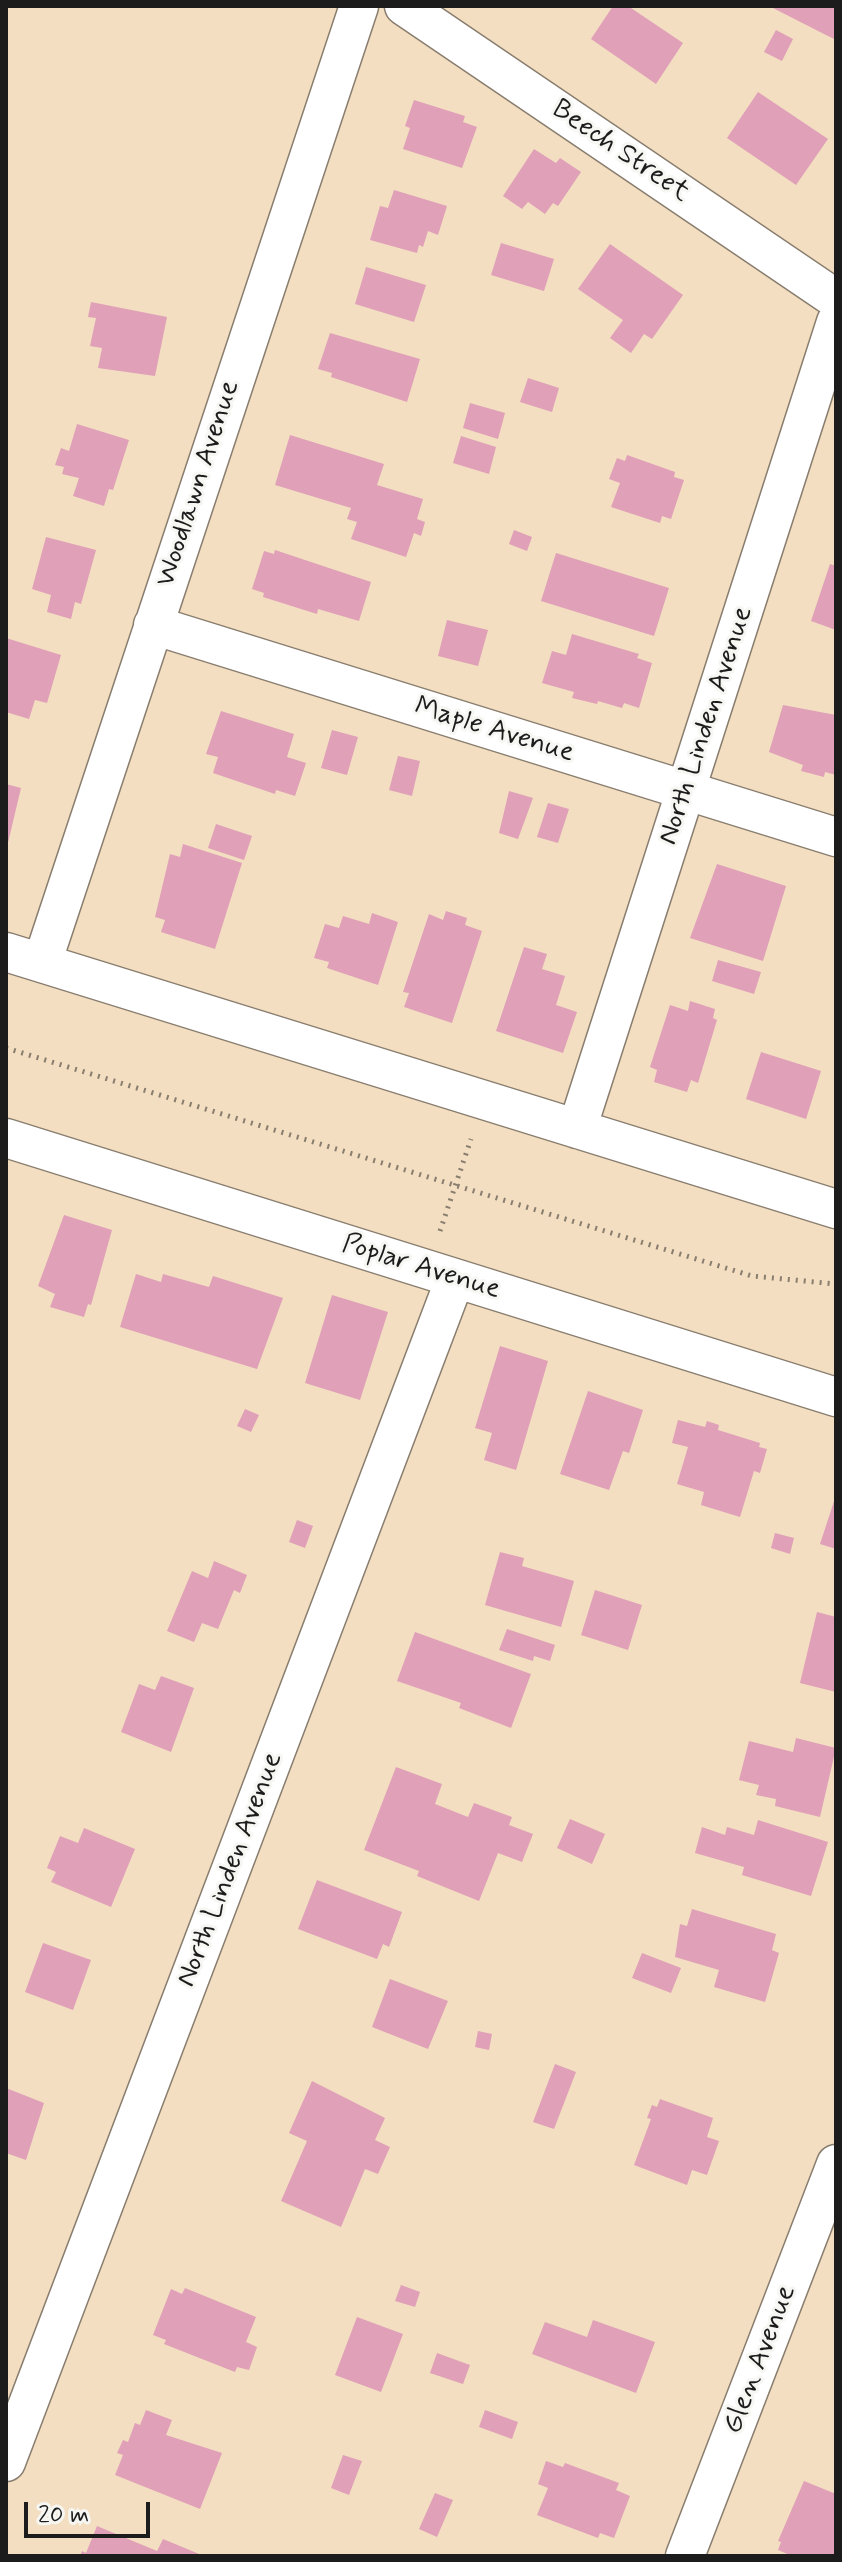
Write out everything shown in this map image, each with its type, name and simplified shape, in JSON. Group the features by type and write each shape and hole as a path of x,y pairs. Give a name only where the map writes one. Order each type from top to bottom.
{"street":[{"name":"Woodlawn Avenue","path":"42,963 359,6"},
{"name":"Beech Street","path":"404,6 836,299"},
{"name":"North Linden Avenue","path":"577,1129 836,322"},
{"name":"Maple Avenue","path":"153,625 836,837"},
{"path":"6,952 836,1209"},
{"name":"Poplar Avenue","path":"6,1138 836,1397"},
{"name":"North Linden Avenue","path":"6,2462 441,1274"},
{"name":"Glen Avenue","path":"685,2556 836,2164"}],"path":[{"path":"6,1048 752,1276 836,1284"},
{"path":"441,1274 455,1184 485,1100"}],"building":[{"path":"613,6 628,6 683,43 656,84 591,39"},
{"path":"769,6 836,6 836,40 822,33"},
{"path":"776,30 793,39 782,61 764,52"},
{"path":"758,92 828,139 796,185 727,138"},
{"path":"414,100 465,116 463,122 477,127 462,168 403,149 410,128 405,126"},
{"path":"534,149 556,163 560,158 581,172 558,206 553,203 545,214 528,202 522,209 503,196"},
{"path":"394,190 447,206 438,235 428,231 423,247 419,245 417,253 370,240 380,206 388,208"},
{"path":"501,243 554,259 544,291 491,275"},
{"path":"610,244 683,295 652,339 644,334 631,353 610,338 623,320 578,289"},
{"path":"366,267 426,285 414,322 355,304"},
{"path":"91,302 167,317 155,376 98,368 102,348 90,346 96,318 88,317"},
{"path":"330,333 420,359 407,402 331,377 332,373 318,369"},
{"path":"528,378 559,388 552,412 520,402"},
{"path":"470,403 505,413 498,439 463,428"},
{"path":"77,424 129,440 113,490 109,489 104,506 73,496 79,478 62,474 64,467 55,465 61,448 69,451"},
{"path":"290,435 384,464 377,485 423,499 417,519 425,522 421,536 414,533 406,557 351,539 357,522 347,519 351,508 275,485"},
{"path":"461,436 496,447 489,474 453,463"},
{"path":"627,455 675,472 674,477 684,480 671,519 662,516 660,523 611,507 620,483 609,479 617,458 625,461"},
{"path":"514,530 532,537 527,551 509,544"},
{"path":"46,537 96,550 81,604 75,602 71,619 47,612 51,595 32,589"},
{"path":"275,550 371,582 359,621 318,609 317,614 263,597 264,593 252,589 264,551 274,554"},
{"path":"556,553 669,588 654,636 541,601"},
{"path":"830,564 836,566 836,630 811,621"},
{"path":"447,620 488,630 478,666 438,656"},
{"path":"572,634 639,654 637,658 652,663 639,708 624,703 622,708 572,698 574,692 542,683 552,651 566,655"},
{"path":"6,638 61,655 47,703 35,700 29,719 6,712"},
{"path":"783,705 836,715 836,775 825,772 824,777 801,771 803,765 769,752"},
{"path":"221,711 294,734 287,757 306,763 295,796 276,790 275,794 213,773 218,757 206,754"},
{"path":"332,730 358,737 347,775 321,768"},
{"path":"398,756 420,761 412,796 389,790"},
{"path":"6,784 21,788 7,847 6,847"},
{"path":"509,791 533,798 518,839 499,833"},
{"path":"548,803 569,809 558,843 537,837"},
{"path":"216,824 252,836 244,860 208,848"},
{"path":"183,844 242,863 215,949 161,932 165,920 155,917 170,854 180,857"},
{"path":"717,864 786,886 763,961 690,938"},
{"path":"446,911 467,918 465,925 482,931 452,1023 404,1007 409,993 403,992 429,914 443,920"},
{"path":"372,913 398,922 378,985 327,968 329,962 314,958 325,924 339,928 343,916 369,924"},
{"path":"524,947 547,954 542,969 565,976 556,1005 577,1012 563,1053 496,1031"},
{"path":"718,960 761,972 754,994 712,981"},
{"path":"690,1001 715,1009 713,1018 717,1020 698,1083 691,1080 687,1092 654,1082 657,1070 650,1067 670,1005 688,1011"},
{"path":"761,1052 821,1071 806,1119 746,1099"},
{"path":"64,1215 112,1230 91,1305 88,1304 84,1317 50,1307 55,1294 38,1286"},
{"path":"136,1274 161,1282 163,1274 209,1287 213,1276 283,1298 257,1369 120,1327"},
{"path":"332,1295 388,1312 360,1400 305,1383"},
{"path":"500,1346 548,1361 516,1470 484,1460 492,1433 475,1428"},
{"path":"588,1391 643,1410 629,1453 623,1451 609,1490 560,1474"},
{"path":"245,1409 259,1415 251,1432 237,1426"},
{"path":"678,1420 705,1427 707,1421 719,1425 718,1430 760,1443 759,1447 767,1449 760,1473 754,1471 740,1517 701,1505 704,1492 677,1484 688,1447 672,1443"},
{"path":"836,1495 836,1549 820,1544"},
{"path":"297,1520 313,1526 305,1548 289,1542"},
{"path":"775,1533 794,1538 790,1554 771,1548"},
{"path":"500,1552 524,1558 522,1566 574,1581 561,1627 485,1605"},
{"path":"214,1561 247,1575 240,1593 234,1590 218,1629 202,1623 194,1642 167,1631 192,1571 208,1578"},
{"path":"595,1590 642,1605 628,1650 581,1635"},
{"path":"817,1612 836,1617 836,1692 800,1683"},
{"path":"507,1629 555,1645 550,1661 534,1656 533,1661 499,1650"},
{"path":"415,1632 531,1674 511,1728 459,1708 461,1703 397,1681"},
{"path":"161,1676 194,1688 171,1752 121,1732 139,1684 155,1690"},
{"path":"796,1738 836,1748 820,1817 775,1806 776,1799 756,1795 759,1785 739,1780 749,1741 793,1752"},
{"path":"396,1767 442,1784 435,1804 468,1817 474,1803 512,1817 509,1825 533,1834 522,1862 498,1853 479,1901 417,1876 419,1871 364,1850"},
{"path":"570,1819 605,1834 592,1864 557,1848"},
{"path":"758,1820 828,1842 811,1896 742,1875 744,1867 695,1853 702,1827 725,1835 727,1827 754,1835"},
{"path":"84,1828 135,1849 111,1907 51,1882 56,1872 47,1868 60,1836 78,1843"},
{"path":"317,1880 402,1912 389,1947 383,1944 377,1959 298,1929"},
{"path":"692,1909 776,1934 772,1950 779,1953 765,2002 714,1987 719,1970 675,1957 680,1924 687,1926"},
{"path":"43,1943 91,1960 73,2010 25,1992"},
{"path":"642,1953 681,1968 671,1993 632,1978"},
{"path":"390,1979 448,2001 428,2049 372,2027"},
{"path":"478,2031 492,2034 489,2050 475,2047"},
{"path":"555,2064 576,2072 554,2129 533,2122"},
{"path":"312,2081 385,2118 375,2140 390,2147 378,2174 365,2169 341,2227 281,2201 307,2141 289,2133"},
{"path":"6,2088 44,2103 26,2160 6,2153"},
{"path":"660,2099 713,2118 707,2137 719,2141 707,2175 692,2170 687,2185 634,2165 651,2119 647,2118 652,2105 657,2107"},
{"path":"401,2285 420,2292 415,2307 395,2301"},
{"path":"185,2288 256,2317 246,2342 257,2347 249,2370 237,2367 235,2372 164,2344 166,2340 153,2335 171,2289 182,2294"},
{"path":"357,2317 403,2334 381,2392 335,2375"},
{"path":"593,2320 655,2342 636,2393 532,2354 545,2322 587,2337"},
{"path":"437,2353 470,2365 463,2384 430,2373"},
{"path":"146,2410 172,2420 166,2435 222,2453 200,2509 115,2475 123,2455 117,2453 123,2440 128,2442 135,2423 140,2425"},
{"path":"485,2410 518,2422 512,2439 479,2427"},
{"path":"343,2455 362,2461 349,2495 331,2488"},
{"path":"546,2461 563,2467 565,2463 619,2483 616,2490 630,2496 614,2538 600,2533 598,2538 537,2515 548,2488 538,2484"},
{"path":"804,2481 836,2494 836,2556 792,2556 778,2550 781,2542 778,2541"},
{"path":"435,2493 453,2500 437,2537 419,2529"},
{"path":"97,2526 157,2551 163,2539 204,2556 80,2556 82,2551 86,2553"}]}
